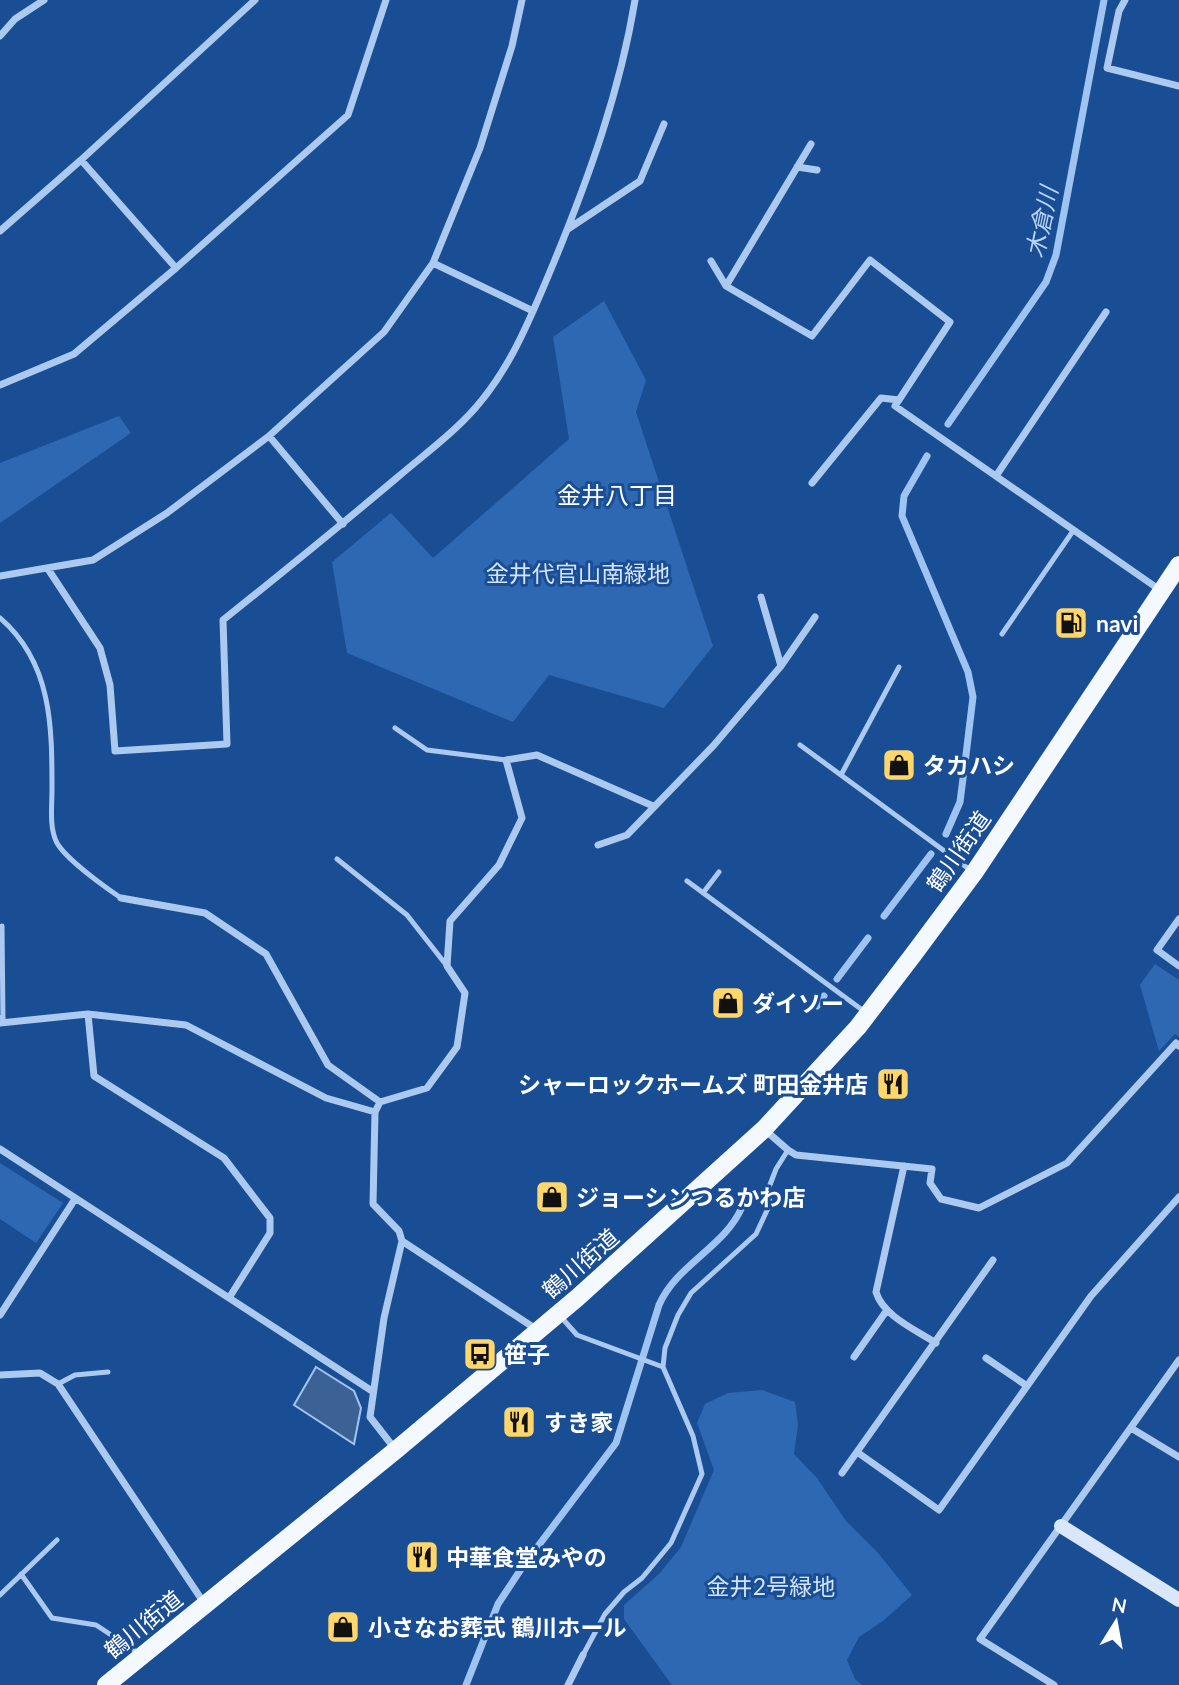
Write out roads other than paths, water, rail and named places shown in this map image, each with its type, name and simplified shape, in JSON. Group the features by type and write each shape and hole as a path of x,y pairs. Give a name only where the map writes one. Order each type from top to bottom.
{"main road":[{"name":"鶴川街道","path":"106,1685 538,1331 665,1221 764,1129 868,1014 974,873 1179,565"}],"street":[{"path":"0,36 15,19 44,0"},
{"path":"0,231 255,0"},
{"path":"0,385 74,354 176,268 348,115 386,0"},
{"path":"0,576 93,560 167,513 269,436 384,332 433,263 480,148 512,46 522,0"},
{"path":"48,569 100,648 110,685 115,751 227,744 223,620 343,524 464,421 506,368 568,229 603,134 630,35 635,0"},
{"path":"1125,0 1119,11 1107,68 1179,86"},
{"path":"568,229 640,181 664,124"},
{"path":"726,286 811,144"},
{"path":"81,160 176,268"},
{"path":"797,167 817,170"},
{"path":"711,261 726,286 812,336 870,260 950,322 895,406 1162,591"},
{"path":"433,263 533,311"},
{"path":"996,476 1105,312"},
{"path":"812,483 881,398 899,400"},
{"path":"269,436 343,524"},
{"path":"761,597 781,666"},
{"path":"598,845 627,835 714,745 781,666 815,617"},
{"path":"538,1331 402,1241 398,1231 373,1204 375,1112 380,1102 427,1088 457,1047 465,993 447,966 450,921 499,865 522,818 506,760 537,755 653,806"},
{"path":"121,898 205,913 266,954 328,1065 380,1102"},
{"path":"1179,919 1157,950 1179,965"},
{"path":"1,1021 88,1014 186,1025 326,1098 375,1112"},
{"path":"88,1014 93,1076 224,1158 270,1217 270,1233 229,1297"},
{"path":"764,1129 796,1154 932,1169 930,1183 941,1199 979,1208 1067,1163 1176,1043 1179,1046"},
{"path":"0,1149 372,1391"},
{"path":"904,1166 876,1292 879,1301 887,1310 936,1343"},
{"path":"857,1452 939,1510 1091,1296 1179,1197"},
{"path":"0,1315 75,1199"},
{"path":"396,1450 370,1417 384,1318 402,1241"},
{"path":"842,1473 993,1259"},
{"path":"854,1357 887,1310"},
{"path":"986,1358 1027,1386"},
{"path":"1054,1685 980,1639 1179,1360"},
{"path":"0,1375 40,1373 58,1384 206,1605"},
{"path":"1131,1428 1179,1457"},
{"path":"1061,1526 1179,1600"},
{"path":"568,1685 583,1655"}],"lane":[{"path":"1002,634 1073,531"},
{"path":"0,618 29,650 45,689 51,728 52,823 57,843 98,883 121,898"},
{"path":"841,775 899,667"},
{"path":"395,728 427,750 506,760"},
{"path":"800,745 974,873"},
{"path":"337,859 407,915 447,966"},
{"path":"703,893 719,872"},
{"path":"687,881 868,1014"},
{"path":"1,1021 2,926"},
{"path":"583,1655 605,1614 624,1592 642,1578 671,1543 702,1474 692,1436 663,1367 665,1348 678,1315 691,1293 756,1234 770,1203 768,1190 776,1169 788,1150"},
{"path":"558,1314 577,1335 663,1367"},
{"path":"58,1384 75,1375 108,1372"},
{"path":"0,1595 57,1540"},
{"path":"22,1574 52,1618 96,1625 143,1656"}],"waterway":[{"name":"木倉川","path":"948,424 1046,282 1056,255 1104,0"},
{"name":"木倉川","path":"927,456 904,496 902,516 968,672 973,697 960,802 946,834"},
{"name":"木倉川","path":"884,916 931,854"},
{"name":"木倉川","path":"837,979 868,938"},
{"name":"木倉川","path":"817,1006 824,996"},
{"path":"466,1685 498,1604 523,1566 616,1443 659,1305 667,1291 724,1233 742,1207"}],"place":[{"name":"navi","path":"1071,623"},
{"name":"タカハシ","path":"899,765"},
{"name":"ダイソー","path":"728,1003"},
{"name":"シャーロックホームズ 町田金井店","path":"893,1084"},
{"name":"ジョーシンつるかわ店","path":"552,1197"},
{"name":"笹子","path":"480,1354"},
{"name":"すき家","path":"519,1422"},
{"name":"中華食堂みやの","path":"422,1557"},
{"name":"小さなお葬式 鶴川ホール","path":"343,1627"}],"district":[{"name":"金井八丁目","path":"617,494"}],"park label":[{"name":"金井代官山南緑地","path":"578,573"},
{"name":"金井2号緑地","path":"771,1586"}]}
